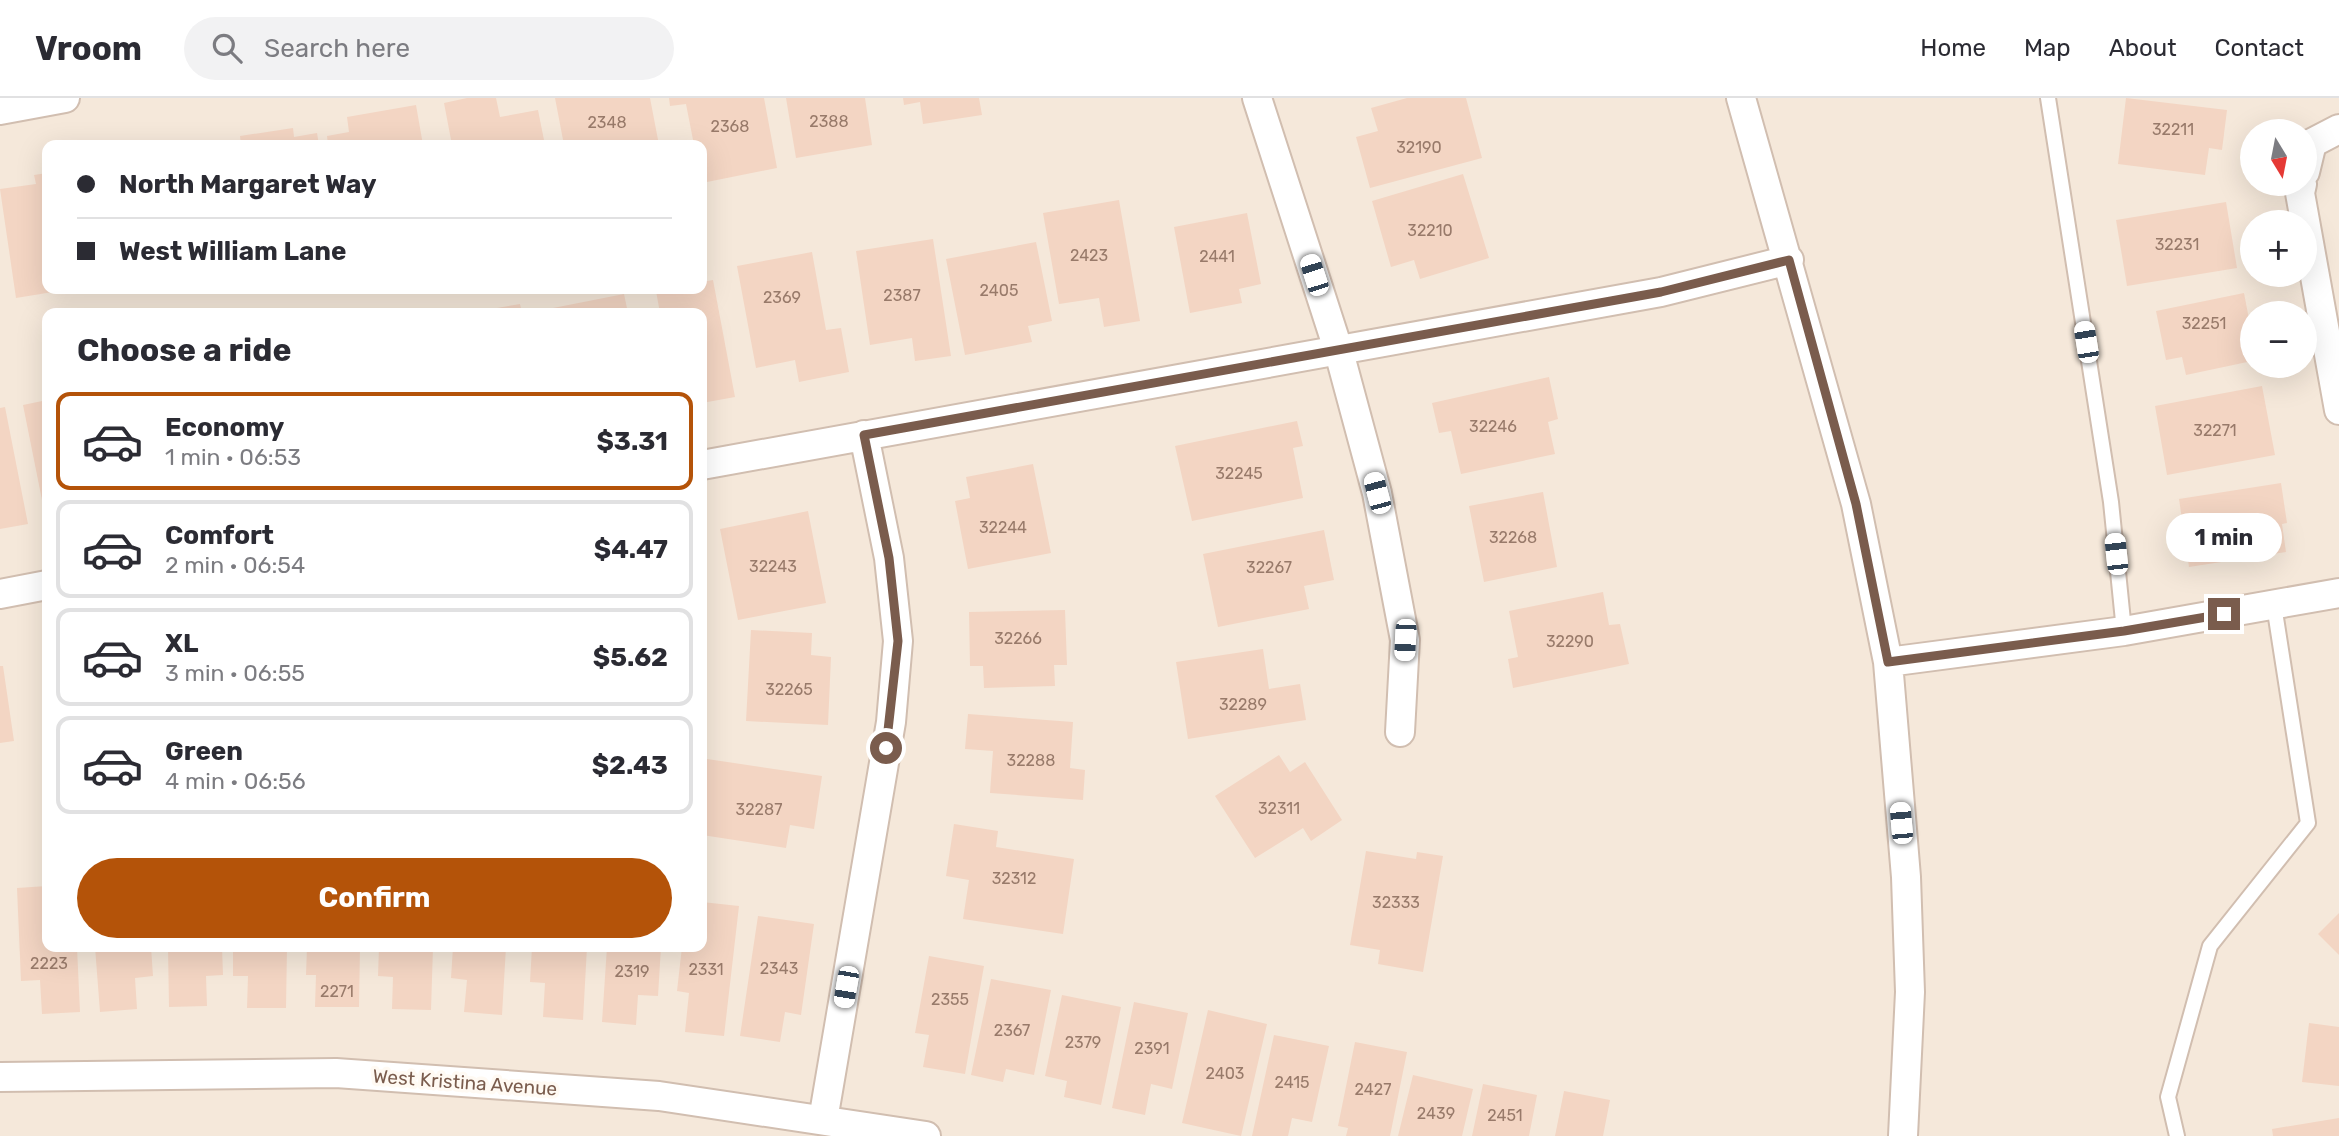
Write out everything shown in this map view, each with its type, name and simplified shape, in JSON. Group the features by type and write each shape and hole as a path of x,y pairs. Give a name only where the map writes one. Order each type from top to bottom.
{"street":[{"path":"0,110 65,98"},
{"path":"1257,98 1339,352 1377,493 1405,640 1400,733"},
{"path":"1741,98 1856,504 1888,662 1906,877 1910,992 1903,1136"},
{"path":"2317,140 2339,129"},
{"path":"2301,196 2339,410"},
{"path":"707,464 1661,292 1789,260"},
{"path":"823,1120 891,722 898,641 889,558 864,435"},
{"path":"0,594 42,586"},
{"path":"1888,662 2124,631 2339,593"},
{"name":"West Kristina Avenue","path":"0,1077 336,1073 659,1096 926,1136"}],"lane":[{"path":"2048,98 2111,502 2124,631"},
{"path":"2177,1136 2168,1097 2210,946 2308,823 2274,605"}],"shaded area":[{"path":"0,98 2339,98 2339,1136 0,1136"}],"building":[{"path":"467,98 496,98 500,117 538,110 544,140 451,140 444,103"},
{"path":"555,98 650,98 658,140 563,140"},
{"path":"669,98 764,98 777,168 707,182 707,140 693,140 686,104 670,106"},
{"path":"786,98 865,98 872,145 796,158"},
{"path":"903,98 979,98 982,115 923,124 920,102 904,105"},
{"path":"1407,98 1466,98 1482,158 1370,188 1356,137 1378,131 1371,108"},
{"path":"2126,98 2227,110 2222,150 2209,148 2205,175 2118,164"},
{"path":"416,105 422,140 327,140 327,136 349,132 347,117"},
{"path":"293,128 294,137 317,133 318,140 240,140 240,136"},
{"path":"42,174 42,294 16,298 0,189 36,184 34,175"},
{"path":"1463,174 1489,258 1420,279 1414,260 1391,267 1372,201"},
{"path":"1119,200 1140,321 1104,327 1099,298 1059,304 1043,213"},
{"path":"2226,202 2237,268 2127,286 2116,220"},
{"path":"1247,213 1261,284 1239,289 1242,303 1190,313 1174,227"},
{"path":"933,239 951,356 915,361 912,338 870,345 856,251"},
{"path":"1036,242 1052,321 1028,326 1032,342 965,355 946,259"},
{"path":"812,252 826,330 841,328 849,372 799,382 795,360 756,368 737,266"},
{"path":"713,280 735,397 707,402 707,308 659,308 657,294 707,294 707,281"},
{"path":"2244,293 2246,301 2240,301 2240,364 2186,375 2182,357 2166,360 2156,311"},
{"path":"624,294 627,308 553,308"},
{"path":"520,304 521,308 497,308"},
{"path":"1549,377 1558,419 1548,422 1555,454 1461,474 1451,431 1439,433 1432,403"},
{"path":"2262,386 2275,455 2167,475 2155,406"},
{"path":"42,401 42,500 23,405"},
{"path":"5,407 28,524 0,529 0,408"},
{"path":"1297,421 1303,446 1293,448 1303,498 1192,521 1175,446"},
{"path":"1033,464 1051,553 968,569 955,501 970,498 966,477"},
{"path":"2281,483 2287,523 2282,524 2286,552 2189,567 2179,499"},
{"path":"1543,492 1557,567 1484,582 1469,506"},
{"path":"808,511 826,603 738,620 720,529"},
{"path":"1324,530 1334,580 1304,586 1309,609 1218,627 1203,554"},
{"path":"1603,592 1609,625 1620,624 1629,664 1513,688 1508,659 1518,657 1509,611"},
{"path":"1065,610 1067,665 1054,665 1055,686 984,688 983,666 970,666 969,612"},
{"path":"751,630 812,633 811,655 831,657 828,725 746,721"},
{"path":"1263,649 1269,689 1300,684 1306,720 1188,739 1176,662"},
{"path":"0,666 3,666 14,741 0,743"},
{"path":"968,714 1073,722 1070,768 1085,770 1083,800 990,793 993,751 965,749"},
{"path":"1279,755 1290,772 1305,762 1342,820 1311,841 1303,828 1255,858 1215,796"},
{"path":"707,759 822,776 814,829 790,825 786,848 707,836"},
{"path":"954,824 998,831 996,847 1074,859 1063,934 963,919 969,880 946,876"},
{"path":"1366,851 1416,859 1417,852 1443,856 1423,972 1378,964 1380,950 1350,945"},
{"path":"42,886 42,952 77,952 80,1012 42,1014 40,980 21,981 17,888"},
{"path":"707,903 739,906 724,1036 685,1032 689,993 677,991 681,952 707,952"},
{"path":"2339,913 2339,955 2318,934"},
{"path":"758,916 814,924 801,1015 785,1012 780,1042 740,1036"},
{"path":"95,952 151,952 153,976 135,978 137,1009 100,1012"},
{"path":"168,952 222,952 223,975 206,976 207,1006 169,1007"},
{"path":"233,952 287,952 286,1008 247,1008 248,976 233,976"},
{"path":"307,952 360,952 359,1007 315,1007 316,975 306,975"},
{"path":"379,952 433,952 431,1010 392,1009 393,977 378,976"},
{"path":"453,952 506,952 502,1015 464,1012 467,980 451,978"},
{"path":"532,952 587,952 583,1020 543,1017 545,983 530,982"},
{"path":"607,952 661,952 658,996 638,995 636,1025 602,1022"},
{"path":"929,956 984,966 965,1074 923,1067 929,1035 915,1033"},
{"path":"991,979 1051,990 1034,1075 1006,1069 1003,1082 971,1075"},
{"path":"1062,995 1121,1007 1101,1105 1064,1097 1067,1081 1045,1076"},
{"path":"1134,1002 1188,1013 1172,1089 1151,1084 1145,1115 1112,1108"},
{"path":"1208,1010 1267,1024 1241,1136 1182,1123"},
{"path":"2309,1023 2339,1027 2339,1086 2302,1082"},
{"path":"1274,1035 1329,1046 1312,1122 1292,1118 1288,1136 1252,1136"},
{"path":"1355,1042 1407,1052 1390,1136 1346,1136 1348,1128 1338,1126"},
{"path":"1413,1075 1473,1089 1462,1136 1398,1136"},
{"path":"1483,1084 1537,1095 1529,1136 1472,1136"},
{"path":"1564,1091 1610,1100 1603,1136 1555,1136"},
{"path":"2339,1118 2339,1136 2273,1136 2272,1129"}],"route":[{"path":"886,748 898,641 889,558 864,435 1339,352 1661,292 1789,260 1856,504 1888,662 2124,631 2224,614"}]}
